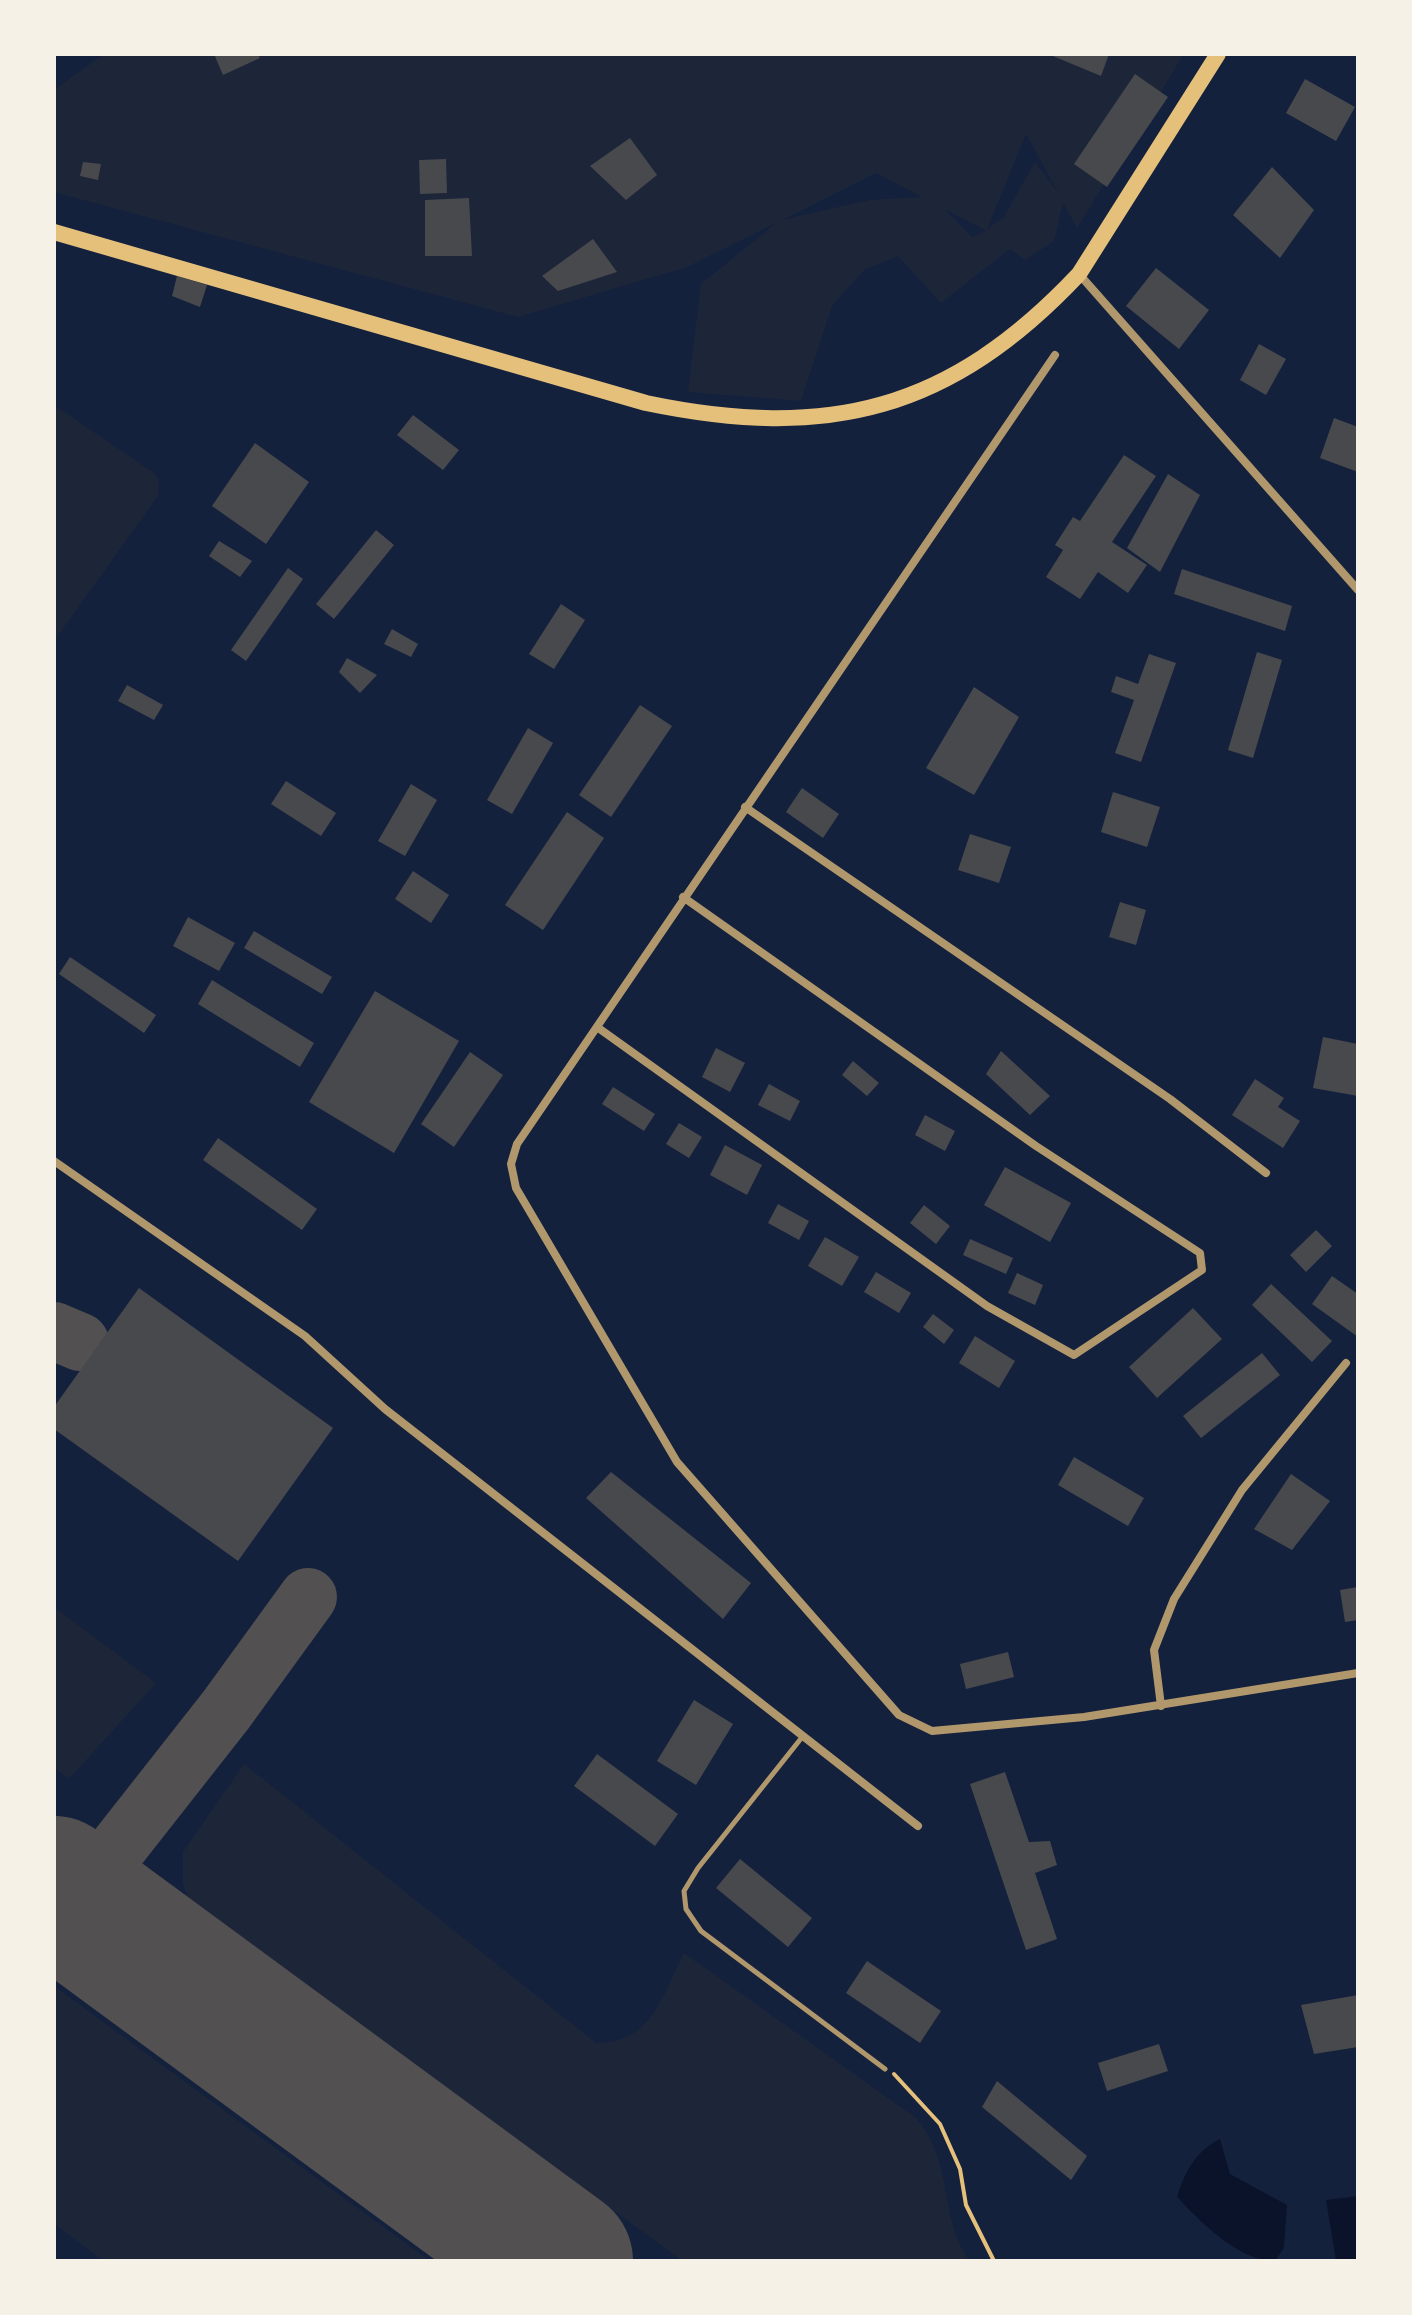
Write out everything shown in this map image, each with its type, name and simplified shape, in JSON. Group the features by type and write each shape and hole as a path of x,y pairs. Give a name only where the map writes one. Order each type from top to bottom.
{"highway":[{"path":"54,232 646,403 740,419 840,415 912,396 985,358 1041,312 1079,274 1218,54"}],"street":[{"path":"1079,274 1358,590"},
{"path":"1055,355 517,1144 511,1164 516,1188 677,1462 899,1715 932,1731 1161,1706 1358,1673"},
{"path":"745,807 1170,1099 1266,1173"},
{"path":"597,1027 987,1306 1074,1355 1202,1270 1200,1253 1036,1146 683,897"},
{"path":"54,1161 305,1336 385,1409 918,1826"},
{"path":"1161,1706 1154,1650 1174,1599 1242,1490 1346,1363"}],"lane":[{"path":"803,1736 698,1868 684,1891 686,1909 701,1931 885,2069"}],"path":[{"path":"885,2069 902,2079 940,2124 960,2169 966,2205 994,2261"}],"shaded area":[{"path":"104,54 1184,54 1077,228 1063,203 1054,241 1025,260 1010,249 941,303 898,256 864,270 832,306 801,401 688,392 701,284 776,223 687,267 518,317 54,192 54,90","holes":["1026,134 1059,194 1035,162 1004,217 987,229","876,173 922,197 869,200 782,220","946,210 985,230 972,237"]},
{"path":"54,405 154,473 159,481 158,496 54,641"},
{"path":"54,1607 156,1683 69,1779 54,1768"},
{"path":"244,1764 596,2043 615,2041 643,2026 661,2000 684,1953 916,2118 937,2154 953,2227 970,2261 683,2261 188,1901 183,1884 183,1852"},
{"path":"54,1986 430,2261 104,2261 54,2224"},
{"path":"1220,2139 1230,2174 1287,2205 1284,2248 1275,2261 1247,2255 1234,2247 1177,2197 1192,2163 1204,2149"},
{"path":"1358,2196 1358,2261 1336,2261 1326,2200"}],"building":[{"path":"214,54 258,54 260,58 223,75"},
{"path":"1048,54 1109,54 1101,76"},
{"path":"1135,74 1168,97 1107,187 1074,164"},
{"path":"1305,79 1355,107 1336,141 1286,113"},
{"path":"630,138 657,175 626,200 590,166"},
{"path":"446,159 447,193 420,194 419,160"},
{"path":"83,162 101,164 98,180 80,176"},
{"path":"1272,167 1314,210 1280,258 1233,215"},
{"path":"469,198 472,256 425,256 425,200"},
{"path":"593,239 617,272 558,291 542,276"},
{"path":"1156,268 1209,310 1179,349 1126,306"},
{"path":"177,276 207,285 200,307 172,296"},
{"path":"1259,344 1286,359 1266,395 1240,380"},
{"path":"413,415 459,450 443,470 397,435"},
{"path":"1334,418 1358,427 1358,472 1320,458"},
{"path":"255,443 309,482 266,544 212,506"},
{"path":"1124,455 1156,476 1112,542 1147,565 1128,593 1098,572 1080,599 1046,577 1063,550 1055,545 1073,517 1080,521"},
{"path":"1168,474 1200,495 1160,572 1127,548"},
{"path":"376,530 394,545 334,619 316,604"},
{"path":"219,541 252,561 240,577 209,556"},
{"path":"288,568 303,579 246,661 231,650"},
{"path":"1182,569 1292,606 1285,631 1174,594"},
{"path":"561,604 585,620 554,669 529,654"},
{"path":"392,629 418,644 411,657 384,644"},
{"path":"1257,652 1282,660 1253,758 1228,750"},
{"path":"1149,654 1176,663 1141,762 1115,753 1134,700 1111,692 1116,676 1138,684"},
{"path":"347,658 377,675 360,693 339,672"},
{"path":"127,685 163,705 154,720 118,701"},
{"path":"974,687 1019,717 974,795 926,768"},
{"path":"640,705 672,726 611,817 579,795"},
{"path":"528,728 553,743 512,814 487,800"},
{"path":"286,781 336,813 321,836 271,804"},
{"path":"411,784 437,800 405,856 378,841"},
{"path":"802,788 839,814 823,838 786,812"},
{"path":"1113,792 1160,807 1147,847 1101,832"},
{"path":"567,812 604,838 543,930 505,905"},
{"path":"970,834 1011,847 999,883 958,870"},
{"path":"413,871 449,895 431,923 395,899"},
{"path":"1120,902 1146,910 1136,945 1109,937"},
{"path":"188,917 235,943 219,971 173,946"},
{"path":"254,931 332,977 322,994 244,948"},
{"path":"70,957 156,1015 144,1033 59,974"},
{"path":"212,980 314,1043 300,1067 198,1004"},
{"path":"375,991 459,1041 394,1153 309,1102"},
{"path":"1323,1037 1358,1044 1358,1096 1313,1088"},
{"path":"716,1048 745,1063 730,1092 702,1077"},
{"path":"1001,1051 1050,1096 1030,1115 986,1074"},
{"path":"470,1052 503,1075 454,1147 421,1124"},
{"path":"853,1061 879,1083 867,1096 842,1075"},
{"path":"1255,1079 1284,1098 1278,1107 1300,1121 1283,1148 1232,1115"},
{"path":"769,1084 800,1101 790,1121 758,1105"},
{"path":"613,1087 655,1114 644,1131 602,1104"},
{"path":"925,1115 955,1131 945,1151 915,1135"},
{"path":"679,1123 702,1137 689,1158 666,1144"},
{"path":"218,1138 317,1209 302,1230 203,1160"},
{"path":"725,1145 762,1165 747,1195 710,1175"},
{"path":"1005,1167 1071,1203 1050,1242 984,1205"},
{"path":"778,1204 809,1221 799,1240 768,1223"},
{"path":"924,1205 950,1226 936,1244 910,1223"},
{"path":"1316,1230 1332,1246 1306,1272 1290,1255"},
{"path":"825,1237 859,1257 842,1286 808,1266"},
{"path":"970,1239 1013,1258 1006,1274 963,1255"},
{"path":"876,1272 911,1293 899,1313 864,1292"},
{"path":"1017,1273 1043,1285 1035,1305 1008,1293"},
{"path":"1332,1276 1358,1294 1358,1337 1312,1304"},
{"path":"1271,1284 1332,1341 1312,1362 1252,1305"},
{"path":"139,1288 333,1428 238,1561 54,1429 54,1407"},
{"path":"1193,1308 1222,1339 1157,1398 1129,1367"},
{"path":"933,1314 954,1330 944,1344 923,1327"},
{"path":"975,1336 1015,1361 999,1388 959,1363"},
{"path":"1262,1353 1280,1375 1201,1438 1183,1416"},
{"path":"1074,1457 1144,1498 1128,1526 1058,1485"},
{"path":"611,1472 751,1583 723,1619 586,1498"},
{"path":"1291,1474 1330,1501 1292,1550 1254,1529"},
{"path":"1358,1587 1358,1620 1345,1622 1340,1590"},
{"path":"1008,1652 1014,1677 966,1689 960,1664"},
{"path":"694,1700 733,1724 696,1785 657,1761"},
{"path":"597,1754 678,1814 655,1846 574,1786"},
{"path":"1005,1772 1029,1842 1050,1841 1057,1865 1035,1873 1057,1939 1026,1950 970,1784"},
{"path":"740,1859 812,1918 788,1947 716,1888"},
{"path":"867,1961 941,2011 920,2043 846,1993"},
{"path":"1358,1995 1358,2047 1314,2054 1301,2005"},
{"path":"1159,2044 1168,2071 1107,2091 1098,2063"},
{"path":"997,2081 1087,2156 1071,2180 982,2107"}],"taxiway":[{"path":"54,1331 80,1342"},
{"path":"56,1891 80,1889 90,1883 226,1710 308,1597"}],"runway":[{"path":"54,1889 560,2261"}]}
